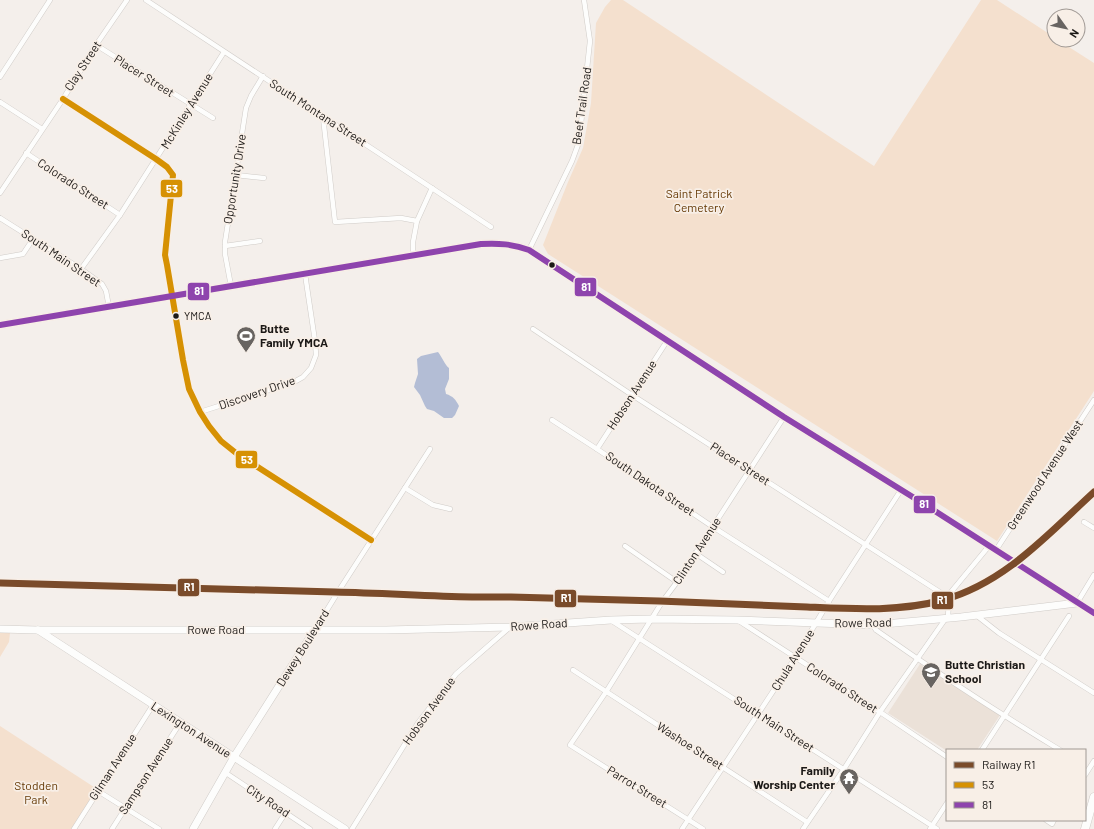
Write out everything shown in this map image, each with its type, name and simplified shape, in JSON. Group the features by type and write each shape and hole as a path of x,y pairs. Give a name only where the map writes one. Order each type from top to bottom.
{"highway":[{"path":"1085,829 1094,797"}],"street":[{"path":"0,77 50,0"},
{"name":"Clay Street","path":"0,193 127,0"},
{"name":"South Montana Street","path":"146,0 491,227"},
{"name":"Beef Trail Road","path":"529,250 572,160 579,142 590,41 584,0"},
{"name":"Placer Street","path":"96,45 213,118"},
{"name":"McKinley Avenue","path":"81,269 120,215 224,52"},
{"name":"Opportunity Drive","path":"231,286 225,246 246,108 251,96 263,76"},
{"path":"62,99 156,159 167,167 173,175 165,255 182,360 189,389 200,412 209,426 221,441 236,453 371,540"},
{"path":"0,102 42,129"},
{"path":"324,117 335,222 401,218 417,221"},
{"name":"Colorado Street","path":"26,153 120,215"},
{"path":"236,175 264,178"},
{"path":"413,255 413,242 417,221 432,188"},
{"name":"South Main Street","path":"0,218 102,284 106,291 109,307"},
{"path":"0,258 23,254 33,239"},
{"path":"225,246 260,241"},
{"path":"0,325 481,244 499,243 513,245 529,250 784,417 1094,613"},
{"name":"Discovery Drive","path":"200,412 294,382 302,377 311,368 316,355 305,274"},
{"name":"Placer Street","path":"532,329 632,395 949,598"},
{"name":"Hobson Avenue","path":"597,449 667,340"},
{"name":"Greenwood Avenue West","path":"949,598 956,585 992,548 1094,400"},
{"name":"Clinton Avenue","path":"570,745 784,417"},
{"name":"South Dakota Street","path":"552,420 713,527 829,601"},
{"name":"Dewey Boulevard","path":"193,829 234,757 430,449"},
{"path":"405,488 433,505 450,509"},
{"name":"Chula Avenue","path":"682,829 795,658 829,601 901,490"},
{"path":"1084,522 1094,528"},
{"path":"625,546 677,582"},
{"path":"695,554 723,572"},
{"path":"1078,603 1094,576"},
{"path":"803,829 844,769 880,712 917,658 947,618 949,598"},
{"name":"Rowe Road","path":"0,629 386,630 510,627 611,620 651,619 737,620 816,624 873,624 947,618 1078,603"},
{"path":"976,615 998,633 1094,693"},
{"path":"983,749 1069,616"},
{"name":"South Main Street","path":"611,620 758,713 931,827 937,829"},
{"name":"Colorado Street","path":"737,620 946,756"},
{"path":"873,624 876,630 917,658 1004,716 1058,749"},
{"name":"Hobson Avenue","path":"352,829 418,723 456,674 510,627"},
{"name":"Lexington Avenue","path":"37,630 345,829"},
{"name":"Washoe Street","path":"573,670 807,822"},
{"name":"Gilman Avenue","path":"74,829 153,705"},
{"name":"Sampson Avenue","path":"112,829 180,723"},
{"name":"Parrot Street","path":"570,745 703,829"},
{"path":"1087,767 1094,761"},
{"name":"City Road","path":"226,773 310,829"},
{"path":"98,791 158,829"},
{"path":"931,827 946,804"},
{"path":"275,829 286,812"}],"shaded area":[{"name":"Butte Christian School","path":"920,664 1000,715 978,749 946,749 946,750 888,713"}],"green space":[{"name":"Saint Patrick Cemetery","path":"611,0 623,0 874,166 981,0 997,0 1046,32 1046,48 1071,48 1094,63 1094,391 997,541 548,254 543,245 583,148 591,103 596,23 605,7"},
{"path":"0,632 10,633 9,642 0,657"},
{"name":"Stodden Park","path":"0,726 97,789 71,829 0,829"}],"water":[{"path":"438,352 449,368 449,379 445,389 446,394 454,398 459,406 452,418 444,418 434,411 427,409 414,387 418,374 417,359 421,356"}],"rail line":[{"name":"R1","path":"0,583 252,589 455,597 659,601 875,609 892,608 926,604 943,600 986,582 1024,555 1094,492"}],"transit line":[{"name":"53","path":"63,99 156,159 167,167 173,175 165,255 189,389 200,412 209,426 221,441 236,453 371,540"},
{"name":"81","path":"0,325 481,244 517,246 529,250 784,417 924,504 1094,613"}],"place":[{"name":"YMCA","path":"176,316"},
{"name":"Butte Family YMCA","path":"246,353"},
{"name":"Butte Christian School","path":"931,689"},
{"name":"Family Worship Center","path":"849,795"}]}
